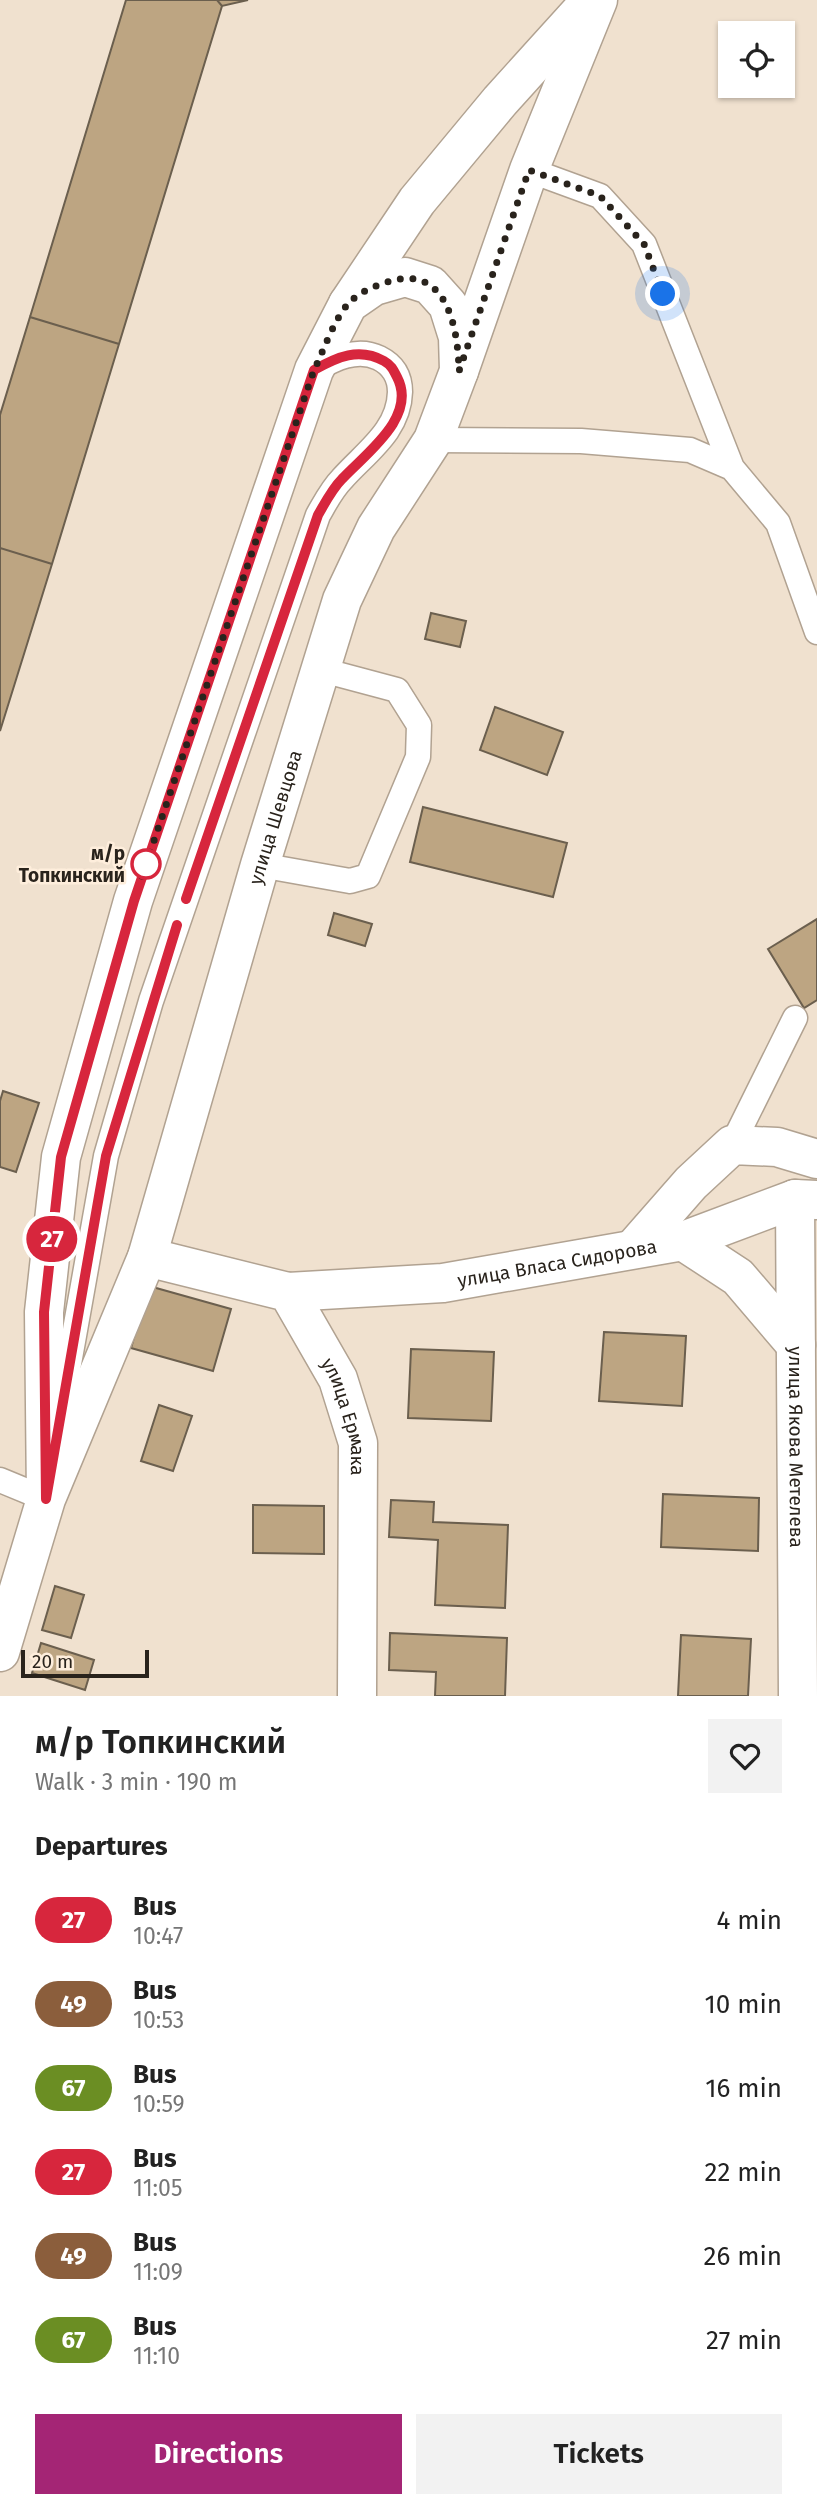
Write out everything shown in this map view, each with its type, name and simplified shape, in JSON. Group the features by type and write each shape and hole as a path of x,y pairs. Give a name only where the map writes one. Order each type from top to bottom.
{"main road":[{"path":"46,1499 44,1312 61,1157 134,901 314,370 348,304 417,201 500,101 592,0"},
{"name":"улица Шевцова","path":"0,1652 46,1499 147,1257 260,865 342,600 376,528 433,440 529,170 598,0"},
{"path":"348,304 374,286 405,277 430,285 448,305 458,337 459,371"},
{"path":"634,1248 691,1183 732,1145 777,1147 817,1159"},
{"name":"улица Власа Сидорова","path":"288,1292 443,1283 683,1241 806,1199"},
{"name":"улица Якова Метелева","path":"798,1696 796,1345 806,1199"},
{"path":"683,1241 738,1277 796,1345"},
{"path":"147,1257 288,1292"},
{"name":"улица Ермака","path":"288,1292 338,1379 358,1443 357,1696"}],"lane":[{"path":"529,170 600,196 644,244 732,468 778,523 817,632"},
{"path":"0,1480 46,1499 106,1156 151,1001 318,515 340,481 384,436 400,408 400,383 391,364 370,354 340,356 314,370"},
{"path":"433,440 581,441 690,450 732,468"},
{"path":"260,865 350,881 368,876 418,757 419,725 397,690 322,670"},
{"path":"732,1145 794,1018"}],"building":[{"path":"126,0 217,0 222,6 119,344 30,317"},
{"path":"217,0 248,0 222,6"},
{"path":"30,317 119,344 52,564 0,548 0,415"},
{"path":"0,548 52,564 0,731"},
{"path":"431,613 466,621 460,647 425,639"},
{"path":"495,707 563,732 547,775 480,750"},
{"path":"423,807 567,843 553,897 410,862"},
{"path":"334,913 372,924 365,946 328,935"},
{"path":"817,919 817,1000 804,1008 768,949"},
{"path":"3,1091 39,1103 16,1172 0,1167 0,1101"},
{"path":"149,1286 231,1309 213,1371 131,1348"},
{"path":"604,1332 686,1336 682,1406 599,1401"},
{"path":"411,1349 494,1352 491,1421 408,1418"},
{"path":"159,1405 192,1416 173,1471 141,1461"},
{"path":"663,1494 759,1498 758,1551 661,1547"},
{"path":"391,1500 434,1502 433,1522 508,1525 505,1608 435,1605 438,1540 389,1537"},
{"path":"253,1505 324,1506 324,1554 253,1553"},
{"path":"55,1586 84,1595 71,1638 42,1630"},
{"path":"390,1633 507,1638 505,1696 435,1696 436,1672 389,1670"},
{"path":"681,1635 751,1639 748,1696 678,1696"},
{"path":"41,1643 94,1660 85,1690 32,1673"}],"bus line":[{"name":"27","path":"177,925 151,1001 106,1156 81,1285 46,1499 44,1312 61,1157 134,901 314,370 340,356 370,354 391,364 400,383 400,408 384,436 340,481 318,515 186,899"}],"place":[{"name":"м/р Топкинский","path":"146,864"}],"route":[{"path":"146,864 142,876 314,370 348,304 374,286 405,277 430,285 448,305 458,337 459,371 529,170 600,196 644,244 663,294"}]}
